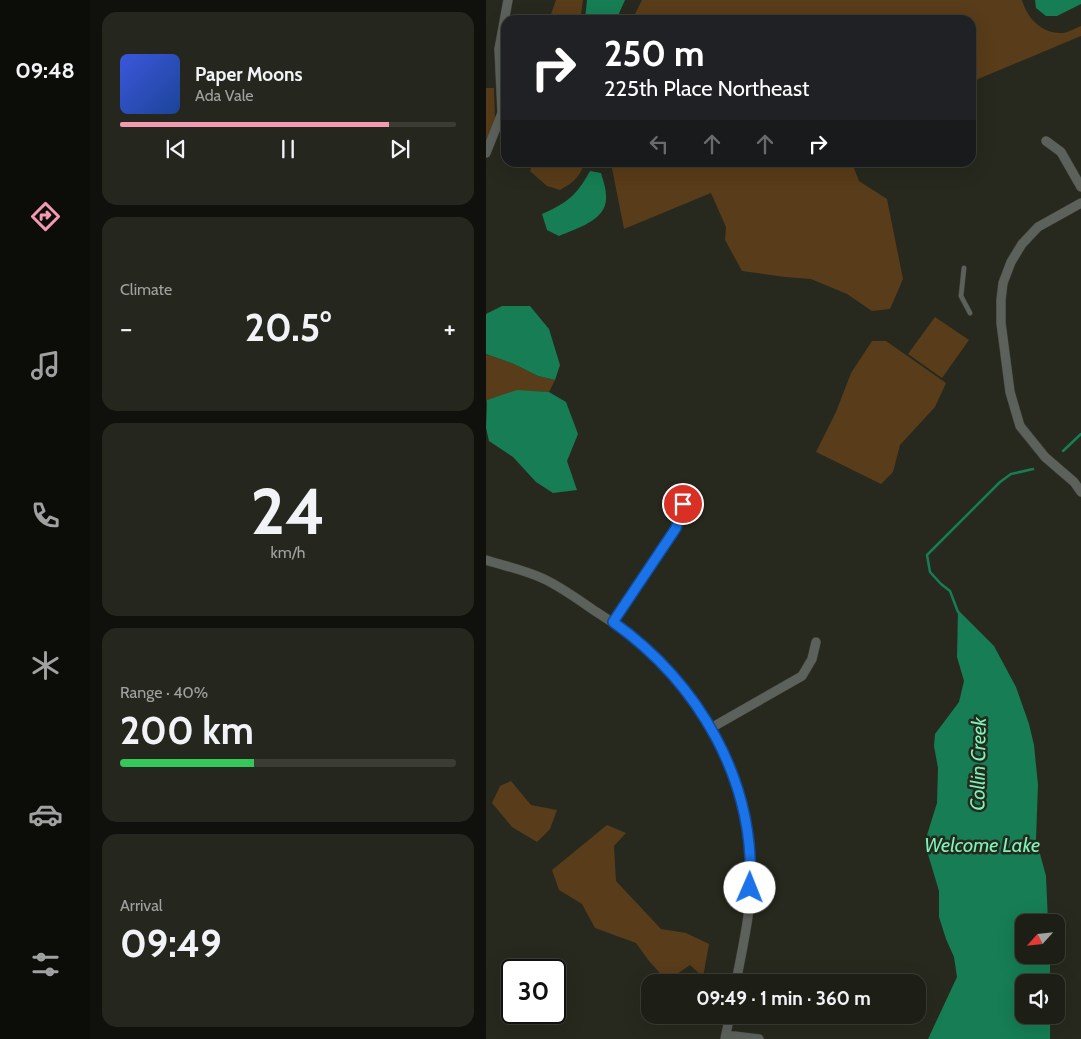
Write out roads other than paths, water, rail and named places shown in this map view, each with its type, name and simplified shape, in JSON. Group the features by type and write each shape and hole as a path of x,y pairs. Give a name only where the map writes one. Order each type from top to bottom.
{"street":[{"path":"505,15 508,0"},
{"path":"501,38 499,49 501,92"},
{"path":"486,153 501,116"},
{"path":"1046,141 1061,152 1081,188"},
{"path":"1081,203 1038,227 1022,244 1010,262 1003,283 1001,323 1010,392 1020,426 1045,457 1074,482 1081,492"},
{"path":"613,622 676,528 683,504"},
{"path":"486,560 542,578 558,586 635,638 670,672 696,704 711,728 740,795 750,852 750,906 737,974"},
{"path":"711,728 802,676 812,659 816,642"},
{"path":"728,1024 726,1037 759,1039"}],"lane":[{"path":"964,268 961,296 970,313"}],"water":[{"path":"587,0 625,0 618,15 586,15"},
{"path":"1035,0 1081,0 1081,4 1057,16 1046,16 1036,8"},
{"path":"590,171 601,173 603,178 606,196 602,211 590,222 559,236 547,230 542,214 565,202 581,186"},
{"path":"502,306 530,306 549,329 560,365 555,380 538,376 514,364 486,354 486,314"},
{"path":"517,390 549,392 566,402 578,434 567,461 577,490 553,493 536,482 513,457 489,441 486,428 487,400"},
{"name":"Welcome Lake","path":"958,610 994,646 1016,687 1029,724 1034,745 1038,785 1036,839 1046,876 1048,914 1015,914 1015,964 1050,964 1050,974 1015,974 1015,1024 1050,1024 1050,1039 928,1039 957,977 954,957 939,917 939,891 927,851 927,835 937,803 938,768 934,746 935,734 959,702 964,681 957,657"}],"waterway":[{"name":"Collin Creek","path":"1063,451 1081,434"},
{"name":"Collin Creek","path":"958,612 950,591 930,572 927,555 1000,482 1011,474 1033,469"}]}
